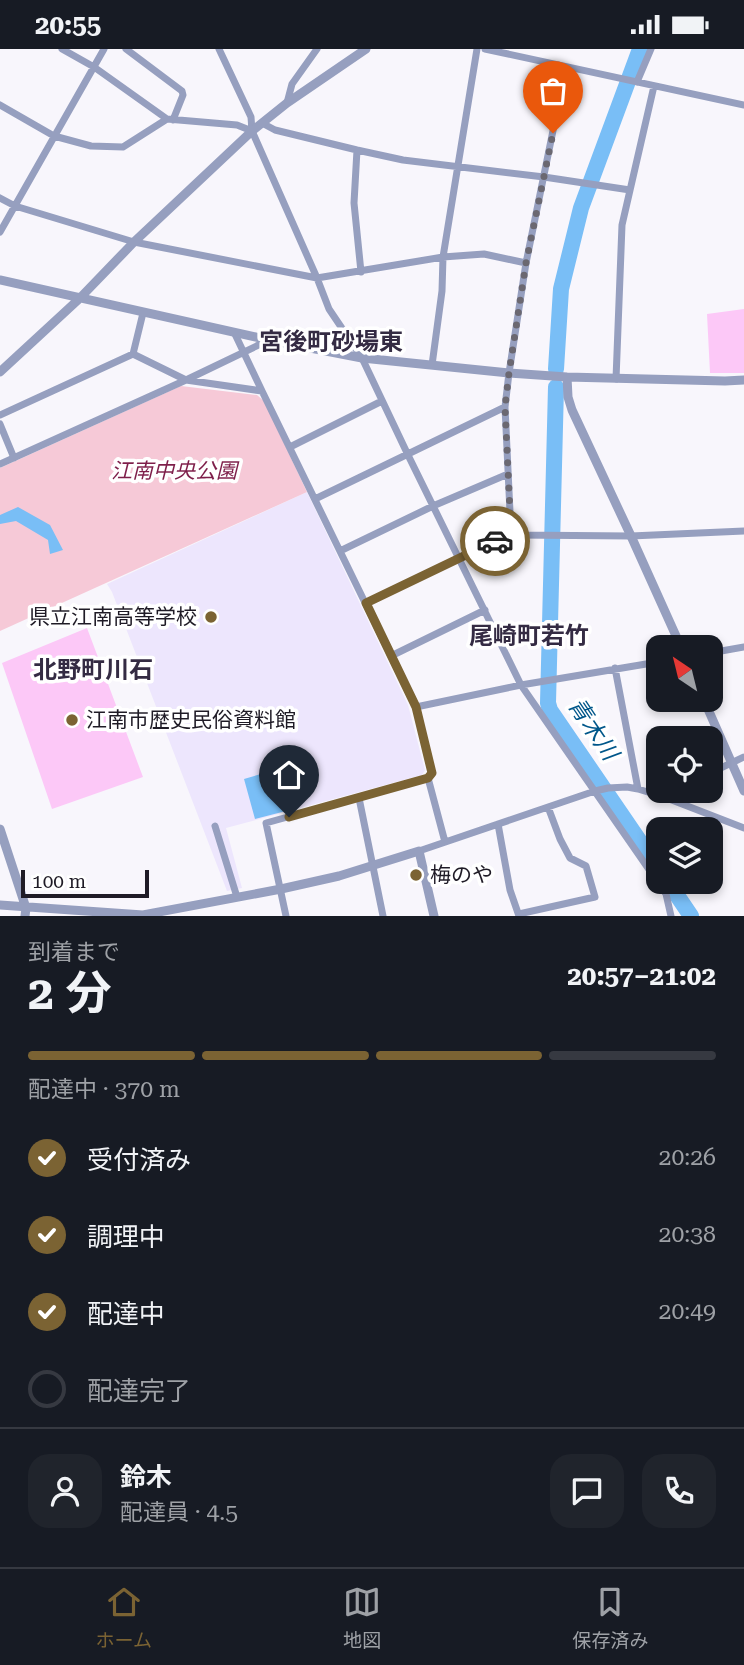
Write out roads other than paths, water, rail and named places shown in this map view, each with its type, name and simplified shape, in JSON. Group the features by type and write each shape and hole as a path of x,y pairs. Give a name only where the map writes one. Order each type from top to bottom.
{"street":[{"path":"62,49 94,67 170,119 237,125 252,131"},
{"path":"0,232 104,49"},
{"path":"0,105 54,136 91,146 123,147 170,119 183,95 182,91 127,49"},
{"path":"219,49 251,117 252,131 329,309 362,358 521,685 601,790 666,894 671,916"},
{"path":"287,103 292,84 317,49"},
{"path":"0,372 252,131 287,103 366,49"},
{"path":"432,365 442,291 443,257 477,49"},
{"path":"485,49 744,105"},
{"path":"631,81 651,49"},
{"path":"511,533 505,407 509,373 526,263 566,67"},
{"path":"616,379 622,225 654,86"},
{"path":"262,123 357,151 403,160 630,190"},
{"path":"357,151 354,203 360,272"},
{"path":"0,198 15,206 134,243 317,278 443,257 484,254 526,263"},
{"path":"0,280 269,341 362,358 567,377 744,380"},
{"path":"133,354 143,313"},
{"path":"234,332 416,707 432,773 428,778 266,823 286,916"},
{"path":"0,464 269,341"},
{"path":"133,354 186,380 262,391"},
{"path":"0,415 133,354"},
{"path":"567,377 572,410 676,635"},
{"path":"290,447 382,401"},
{"path":"315,499 505,407"},
{"path":"0,424 14,458"},
{"path":"340,551 433,506 508,474"},
{"path":"366,603 511,533 631,535 744,531"},
{"path":"391,656 485,610"},
{"path":"723,651 744,647"},
{"path":"416,707 521,685 646,664"},
{"path":"615,669 638,789"},
{"path":"709,712 744,791"},
{"path":"723,767 744,757"},
{"path":"428,778 445,842"},
{"path":"0,905 26,912 143,916 339,876 601,790 627,787 646,791"},
{"path":"359,798 383,916"},
{"path":"679,803 744,828"},
{"path":"498,824 510,890 519,915 595,897 586,866 570,858 548,807"},
{"path":"215,825 237,897"},
{"path":"0,829 26,912"},
{"path":"419,851 434,916"}],"water":[{"path":"18,507 50,525 63,550 50,554 48,540 16,521 0,524 0,515"},
{"path":"274,770 286,811 255,819 244,779"}],"waterway":[{"name":"青木川","path":"556,369 561,289 581,208 640,49"},
{"name":"青木川","path":"556,387 548,703 550,710 646,850"},
{"name":"青木川","path":"676,894 691,916"}],"place":[{"name":"県立江南高等学校","path":"211,617"},
{"name":"江南市歴史民俗資料館","path":"72,720"},
{"name":"梅のや","path":"416,875"}],"district":[{"name":"宮後町砂場東","path":"331,342"},
{"name":"尾崎町若竹","path":"529,636"},
{"name":"北野町川石","path":"93,670"}],"park label":[{"name":"江南中央公園","path":"174,471"}]}
